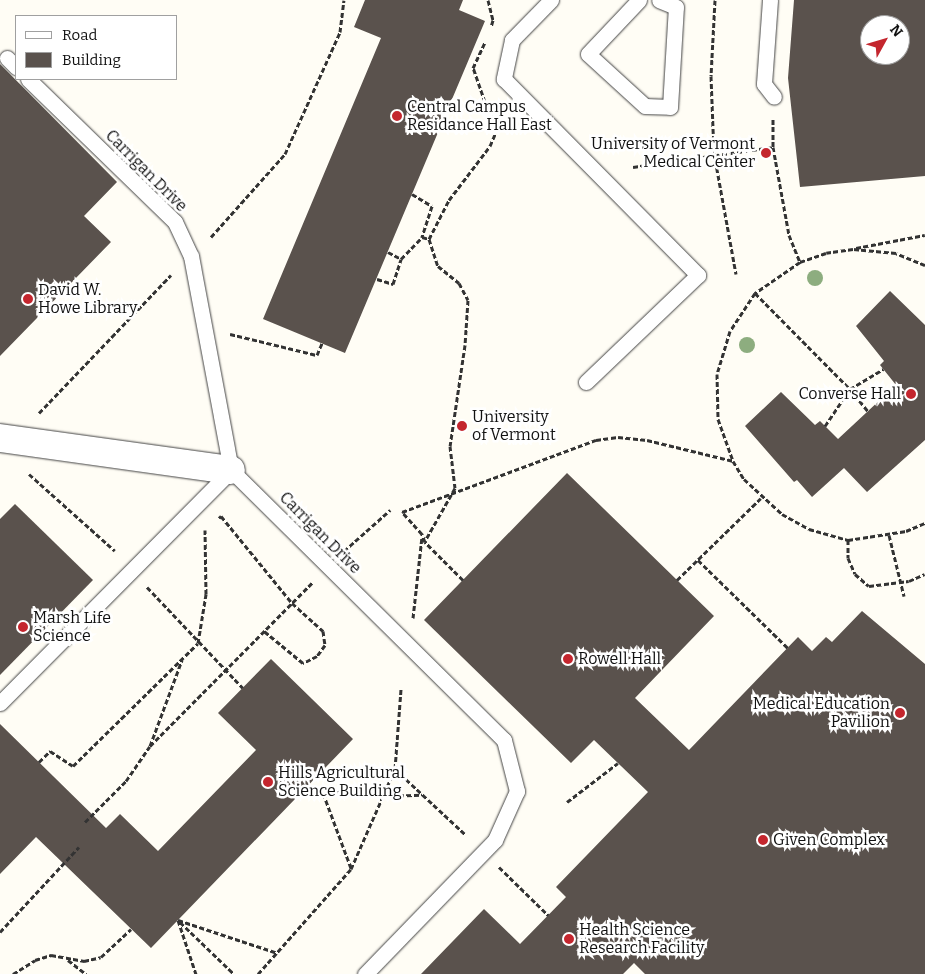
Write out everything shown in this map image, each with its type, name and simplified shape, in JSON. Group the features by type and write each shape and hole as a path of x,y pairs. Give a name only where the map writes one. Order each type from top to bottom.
{"street":[{"path":"6,442 231,470"}],"lane":[{"path":"550,0 512,40 504,79 698,275 586,382"},
{"path":"639,0 588,54 645,106 670,107 676,7 659,0"},
{"path":"770,0 764,84 774,97"},
{"name":"Carrigan Drive","path":"29,80 175,222 191,256 231,470 504,740 517,791 495,840 365,974"},
{"path":"0,702 231,470"}],"path":[{"path":"211,237 285,154 340,32 344,0"},
{"path":"425,542 454,492 450,446 465,345 468,300 459,283 438,266 429,239 449,200 490,146 499,125 485,102 473,68 493,20 488,0"},
{"path":"715,0 711,76 714,153 722,215 736,274"},
{"path":"774,97 773,147 789,235 800,262"},
{"path":"634,167 714,153 773,147"},
{"path":"377,279 393,284 401,259 422,237 432,206 412,194"},
{"path":"925,235 826,253 800,262 755,293 730,331 718,374 718,419 733,462 761,498 782,514 809,529 848,540 889,535 925,523"},
{"path":"422,237 429,239"},
{"path":"853,249 896,253 925,265"},
{"path":"388,252 401,259"},
{"path":"115,551 15,461 6,442 174,272"},
{"path":"755,293 850,389 868,411"},
{"path":"230,334 317,355 322,343"},
{"path":"825,426 850,389 883,369"},
{"path":"463,580 425,542 422,534 402,512 596,440 618,437 647,440 733,462"},
{"path":"677,580 761,498"},
{"path":"215,521 221,516 292,603 323,631 325,645 317,656 303,663 264,631"},
{"path":"39,762 50,751 73,766 198,642 206,594 204,530 210,526"},
{"path":"412,621 422,534"},
{"path":"889,535 904,596"},
{"path":"848,540 848,558 862,583 876,587 900,583 925,574"},
{"path":"698,560 788,648"},
{"path":"142,582 243,688"},
{"path":"85,822 126,781 150,746 282,612"},
{"path":"150,746 182,659"},
{"path":"258,974 351,870 395,769 402,689"},
{"path":"567,802 618,763"},
{"path":"351,870 322,790 384,796 422,795"},
{"path":"0,932 79,847"},
{"path":"178,920 278,953"},
{"path":"178,920 196,974"},
{"path":"178,920 234,974"},
{"path":"13,974 35,960 51,955 67,960 84,961 101,957 131,929"},
{"path":"67,960 86,974"}],"building":[{"name":"Central Campus Residance Hall East","path":"365,0 463,0 459,10 485,21 345,353 263,319 381,38 354,27"},
{"name":"University of Vermont Medical Center","path":"794,0 925,0 925,176 800,187 788,78"},
{"name":"David W. Howe Library","path":"0,64 117,182 84,216 111,242 0,356"},
{"name":"Converse Hall","path":"890,291 925,325 925,440 867,492 844,468 812,497 797,480 794,482 745,426 781,392 815,425 820,421 838,439 896,385 880,365 884,361 856,326"},
{"path":"567,473 714,616 635,698 689,750 798,637 812,651 826,637 832,642 862,611 925,664 925,974 645,974 634,963 623,974 421,974 484,909 520,944 566,897 556,887 648,792 594,740 571,763 424,620"},
{"name":"Marsh Life Science","path":"15,504 93,580 0,675 0,519"},
{"name":"Hills Agricultural Science Building","path":"271,659 353,739 151,948 36,837 0,874 0,724 106,828 120,814 158,851 256,750 218,713"}],"place":[{"name":"Central Campus Residance Hall East","path":"397,116"},
{"name":"University of Vermont Medical Center","path":"766,153"},
{"name":"David W. Howe Library","path":"28,299"},
{"name":"Converse Hall","path":"911,394"},
{"name":"University of Vermont","path":"462,426"},
{"name":"Marsh Life Science","path":"23,627"},
{"name":"Rowell Hall","path":"568,659"},
{"name":"Medical Education Pavilion","path":"900,713"},
{"name":"Hills Agricultural Science Building","path":"268,782"},
{"name":"Given Complex","path":"763,840"},
{"name":"Health Science Research Facility","path":"569,939"}]}
